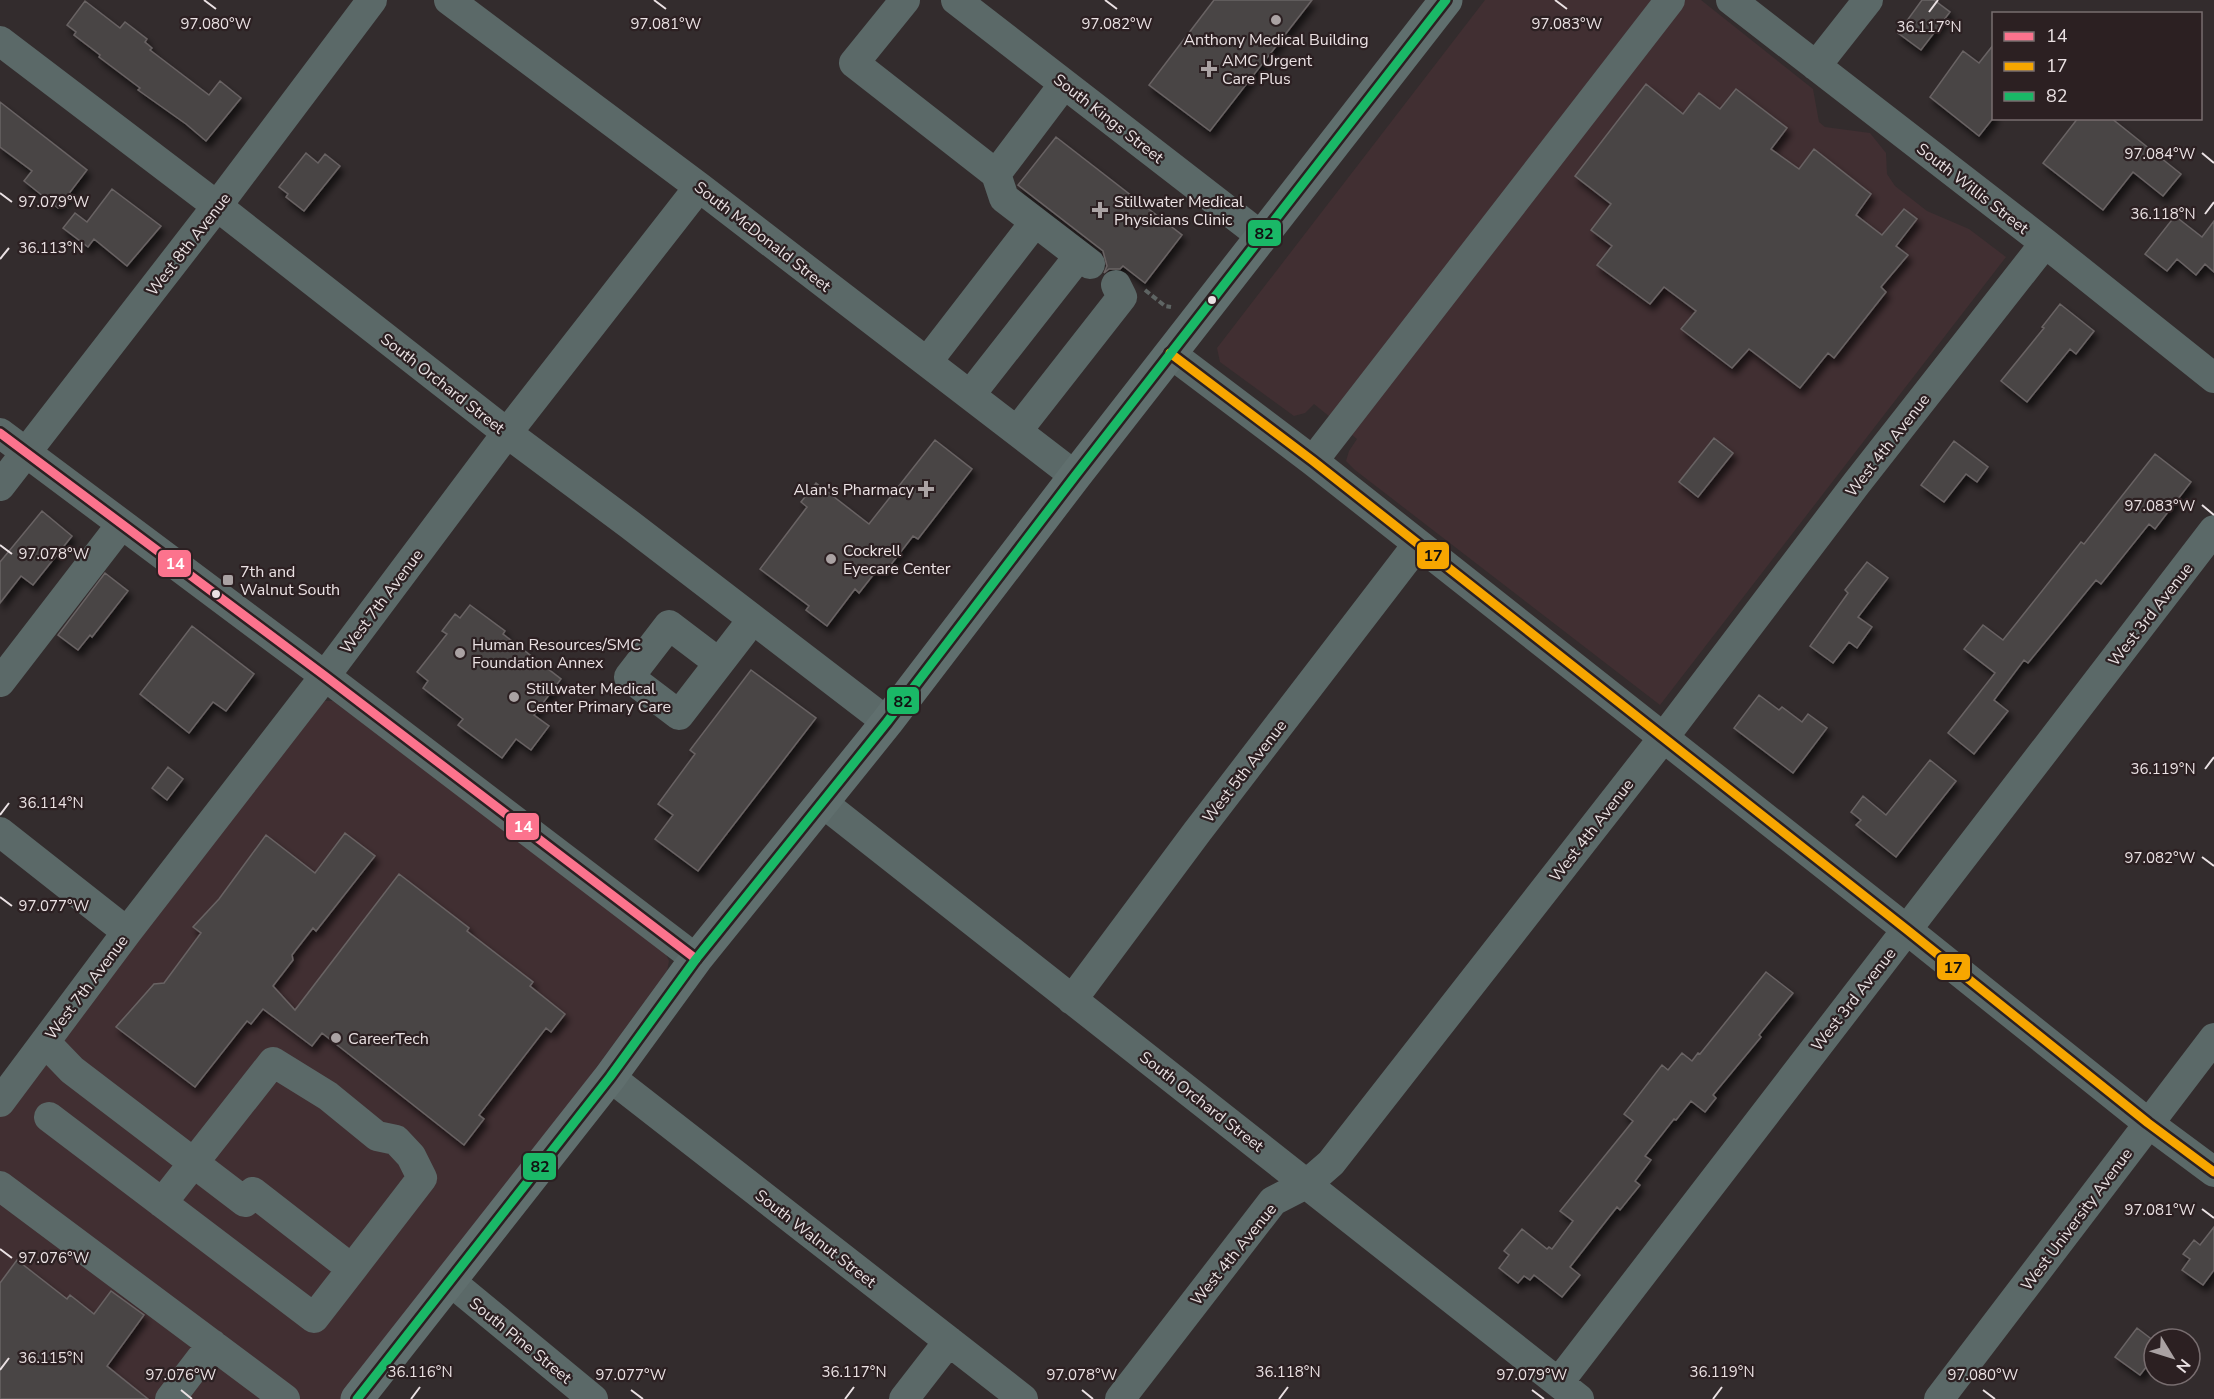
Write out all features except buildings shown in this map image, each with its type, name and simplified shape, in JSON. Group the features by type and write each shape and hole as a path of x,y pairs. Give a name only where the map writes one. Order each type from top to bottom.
{"highway":[{"path":"357,1399 610,1077 696,959 887,723 1170,353 1446,0"}],"street":[{"name":"West 8th Avenue","path":"0,486 218,206 372,0"},
{"name":"South McDonald Street","path":"449,0 699,187 1075,476"},
{"path":"905,0 854,63 996,174 1004,198 1084,260 970,395"},
{"name":"South Kings Street","path":"956,0 1262,236"},
{"path":"1313,461 1670,0"},
{"name":"South Willis Street","path":"1731,0 2045,243 2214,378"},
{"path":"1816,66 1868,0"},
{"name":"South Orchard Street","path":"0,41 218,206 507,433 887,723"},
{"path":"996,174 1064,84"},
{"name":"West 7th Avenue","path":"0,1102 507,433 699,187"},
{"path":"927,362 1035,222"},
{"name":"West 4th Avenue","path":"1120,1399 1273,1201 1308,1183 1331,1163 1664,738 1849,493 2045,243"},
{"path":"1017,431 1122,297 1116,285"},
{"path":"1170,353 1313,461 2148,1123 2214,1172"},
{"path":"0,433 325,676 696,959"},
{"path":"0,682 121,525"},
{"name":"West 3rd Avenue","path":"1569,1391 1906,929 2214,531"},
{"name":"West 5th Avenue","path":"1072,1000 1197,832 1418,544"},
{"path":"719,663 752,619"},
{"name":"South Orchard Street","path":"823,803 1569,1391"},
{"path":"0,832 127,932"},
{"name":"West University Avenue","path":"1939,1399 2214,1038"},
{"path":"45,1042 72,1070 245,1202 253,1192 352,1269"},
{"path":"49,1117 162,1203 314,1317 422,1178 411,1156 396,1140 377,1136 328,1096 273,1062 162,1203"},
{"name":"South Walnut Street","path":"610,1077 1023,1399"},
{"path":"0,1186 212,1344 267,1394"},
{"name":"South Pine Street","path":"450,1281 593,1399"},
{"path":"904,1399 949,1341"},
{"path":"170,1399 212,1344"}],"shaded area":[{"path":"1485,0 1701,0 1813,89 1819,122 1825,127 1870,133 1886,153 1887,174 1895,186 1927,211 1969,229 2006,257 1660,705 1355,470 1346,461 1357,439 1314,404 1305,413 1294,416 1220,362 1217,348"},
{"name":"CareerTech","path":"324,701 333,701 664,950 669,961 667,971 354,1399 0,1399 0,1105"}],"transit line":[{"name":"82","path":"357,1399 610,1077 696,959 887,722 1075,476 1446,0"},
{"name":"17","path":"1170,353 1313,461 2148,1123 2214,1172"},
{"name":"14","path":"0,433 325,676 696,959"}],"place":[{"name":"Anthony Medical Building","path":"1276,20"},
{"name":"AMC Urgent Care Plus","path":"1209,69"},
{"name":"Stillwater Medical Physicians Clinic","path":"1100,210"},
{"name":"Alan's Pharmacy","path":"926,489"},
{"name":"Cockrell Eyecare Center","path":"831,559"},
{"name":"7th and Walnut South","path":"228,580"},
{"name":"Human Resources/SMC Foundation Annex","path":"460,653"},
{"name":"Stillwater Medical Center Primary Care","path":"514,697"},
{"name":"CareerTech","path":"336,1038"}]}
